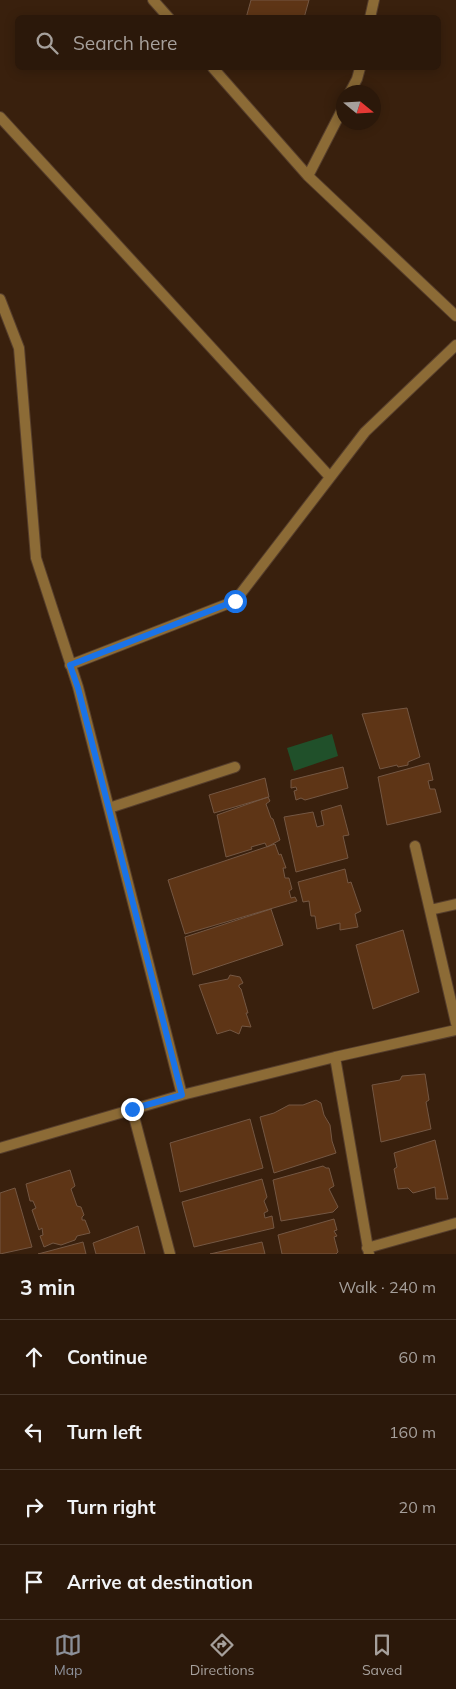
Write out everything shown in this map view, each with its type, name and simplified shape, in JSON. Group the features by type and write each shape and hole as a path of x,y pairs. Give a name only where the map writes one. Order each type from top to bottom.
{"street":[{"path":"154,0 166,15"},
{"path":"371,15 374,0"},
{"path":"215,70 308,176 456,316"},
{"path":"354,85 359,70"},
{"path":"0,117 330,477"},
{"path":"308,176 336,122"},
{"path":"0,299 19,348 36,558 78,688 182,1095"},
{"path":"70,665 235,601 365,432 456,346"},
{"path":"109,808 235,767"},
{"path":"415,846 456,1023"},
{"path":"430,910 456,904"},
{"path":"0,1148 182,1095 335,1057 456,1030"},
{"path":"335,1057 368,1251 456,1223"},
{"path":"132,1109 170,1254"}],"green space":[{"path":"332,734 338,756 294,771 287,748"}],"building":[{"path":"251,0 309,0 305,15 247,15"},
{"path":"407,708 420,757 408,762 408,765 398,767 397,765 380,769 362,714"},
{"path":"429,763 433,780 428,781 430,789 435,789 441,812 387,825 378,777"},
{"path":"343,767 348,788 305,800 301,798 296,800 294,791 297,790 296,787 291,788 291,780"},
{"path":"265,778 269,797 214,813 209,795"},
{"path":"268,797 270,801 266,804 280,840 267,847 265,843 226,857 217,815"},
{"path":"341,805 349,835 343,836 348,858 296,872 284,817 313,812 317,827 324,825 321,811"},
{"path":"275,844 286,868 283,868 285,878 289,878 292,889 289,891 291,898 295,897 297,901 185,934 168,880"},
{"path":"345,869 348,883 351,882 361,911 355,914 358,927 340,930 340,923 317,929 315,916 311,916 309,901 303,902 298,882"},
{"path":"271,909 283,945 193,975 185,937"},
{"path":"403,930 419,992 373,1009 356,945"},
{"path":"230,975 240,977 243,983 239,987 251,1027 242,1026 239,1034 230,1030 217,1034 199,985 228,979"},
{"path":"425,1074 429,1100 426,1102 431,1129 381,1142 372,1085 400,1080 402,1076"},
{"path":"316,1100 321,1103 324,1115 330,1125 336,1153 274,1173 260,1117 274,1113 289,1105 303,1105"},
{"path":"250,1119 263,1168 180,1192 170,1143"},
{"path":"435,1140 448,1199 436,1199 435,1187 413,1193 408,1188 398,1189 394,1169 397,1167 394,1153"},
{"path":"323,1166 329,1168 334,1186 329,1189 338,1207 333,1212 281,1221 273,1180"},
{"path":"70,1170 75,1186 71,1189 77,1206 81,1207 84,1215 82,1220 85,1220 90,1233 77,1236 75,1240 61,1245 53,1243 44,1247 40,1236 43,1235 42,1228 39,1230 32,1210 36,1208 33,1201 30,1201 26,1184"},
{"path":"262,1179 267,1197 264,1201 268,1211 264,1213 265,1218 272,1216 274,1228 194,1247 182,1202"},
{"path":"15,1188 32,1247 0,1254 0,1193"},
{"path":"334,1219 337,1230 334,1231 337,1236 334,1237 338,1252 336,1254 282,1254 278,1235"},
{"path":"138,1226 145,1254 96,1254 93,1243"},
{"path":"83,1242 86,1254 38,1254"},
{"path":"262,1242 265,1254 210,1254"}],"route":[{"path":"132,1109 182,1095 78,688 70,665 235,601"}]}
